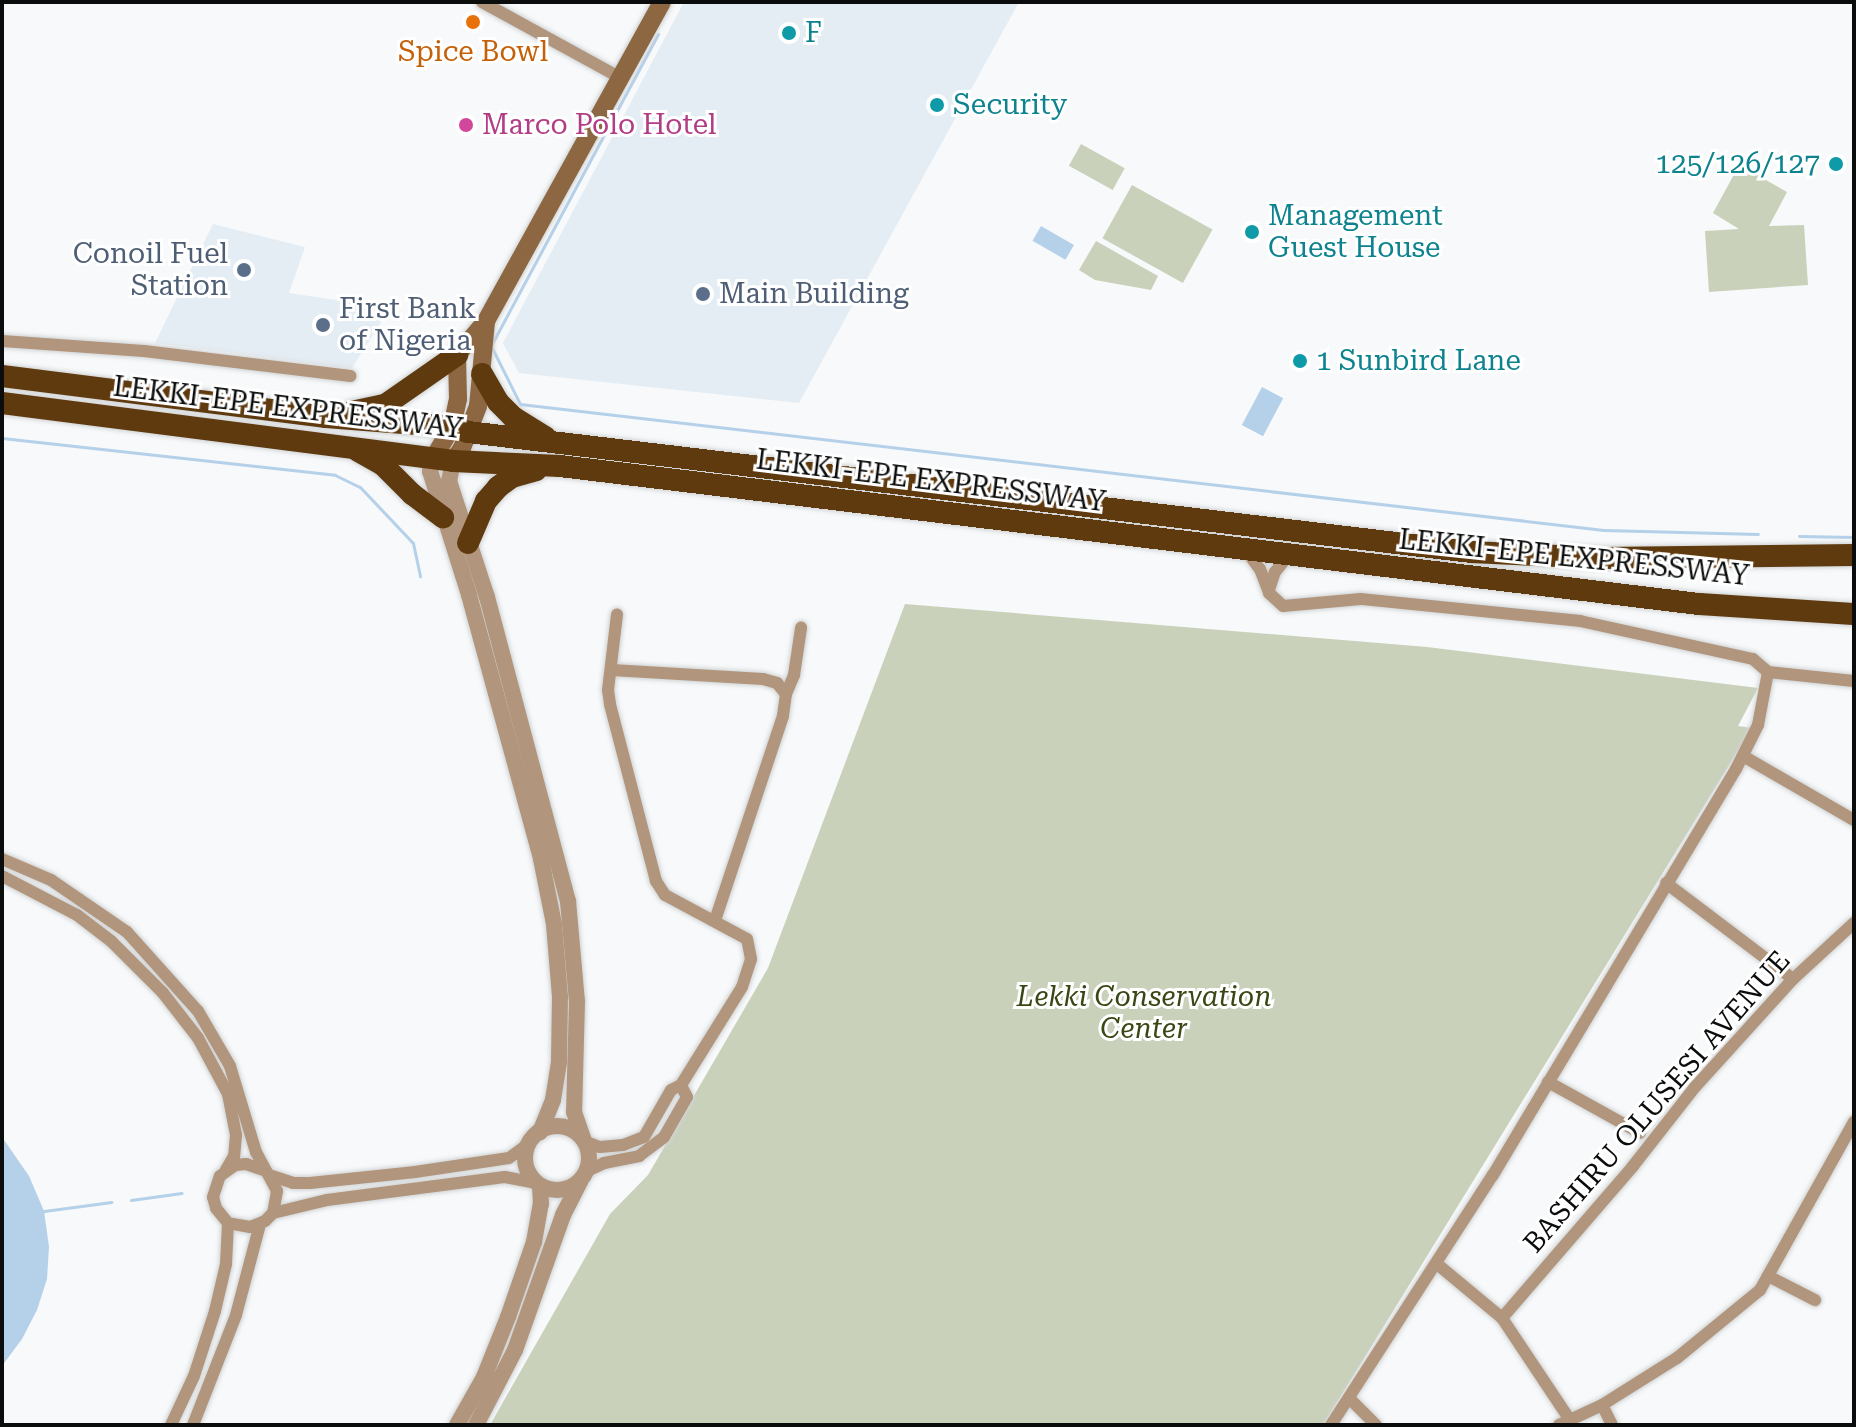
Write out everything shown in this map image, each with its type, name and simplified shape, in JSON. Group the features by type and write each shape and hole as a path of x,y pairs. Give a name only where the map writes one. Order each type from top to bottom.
{"highway":[{"path":"326,417 385,405 457,355"},
{"path":"482,374 498,402 513,417 553,441"},
{"name":"LEKKI-EPE EXPRESSWAY","path":"2,376 326,417 560,466 1247,552 1699,604 1854,614"},
{"name":"LEKKI-EPE EXPRESSWAY","path":"2,403 346,446 553,441 1471,552 1542,557 1854,555"},
{"path":"186,425 219,420 384,440 516,446 636,460 653,454"},
{"path":"346,446 383,465 412,494 443,517"},
{"path":"468,543 486,501 498,487 512,477 560,466"},
{"path":"1813,557 1854,563"},
{"path":"1783,609 1805,601 1854,602"}],"main road":[{"path":"452,444 458,399 457,355 486,321 662,2"},
{"path":"452,444 478,406 486,321"}],"street":[{"path":"482,2 621,78"},
{"path":"2,341 144,351 350,376"},
{"path":"225,1171 246,1164 293,1183 310,1183 509,1158 540,1132 553,1100 559,1062 560,997 554,924 541,859 469,595 430,471 452,444"},
{"path":"452,444 449,481 487,597 568,901 577,1001 574,1112 590,1160 563,1215 515,1350 476,1425"},
{"path":"1247,552 1269,592 1283,606 1361,599 1580,621 1753,659 1768,672 1854,681"},
{"path":"1269,592 1275,572 1288,556"},
{"path":"540,1132 558,1126 569,1128 584,1140 612,1146 633,1143 644,1137 671,1090 681,1085 750,970 747,939 665,895 656,881 610,704 608,690 617,615"},
{"path":"715,920 783,716 786,694 794,675 801,628"},
{"path":"612,670 763,679 777,683 786,694"},
{"path":"1331,1425 1437,1264 1743,756 1758,725 1768,672"},
{"path":"1743,756 1854,820"},
{"path":"2,859 51,880 127,932 175,981 198,1011 230,1066 256,1152 277,1191 273,1213"},
{"path":"2,876 77,915 111,941 163,993 198,1038 228,1094 236,1135 234,1156 214,1186 213,1197 216,1208 228,1223 239,1227 260,1224 273,1213 327,1200 505,1177 562,1190 604,1163 639,1156 664,1137 687,1097 681,1085"},
{"path":"1666,883 1793,979"},
{"name":"BASHIRU OLUSESI AVENUE","path":"1502,1318 1643,1155 1695,1087 1793,979 1854,923"},
{"path":"1548,1082 1640,1133"},
{"path":"1437,1264 1502,1318 1565,1423 1602,1405 1677,1358 1760,1290 1854,1122"},
{"path":"457,1425 484,1377 534,1242 541,1204 538,1184 526,1167 527,1145"},
{"path":"171,1425 194,1376 215,1311 226,1264 228,1223"},
{"path":"193,1425 236,1315 260,1224"},
{"path":"1768,1276 1815,1300"},
{"path":"1349,1398 1376,1425"},
{"path":"1602,1405 1612,1425"}],"shaded area":[{"path":"684,2 1019,2 799,403 519,373 503,343"},
{"name":"Conoil Fuel Station","path":"213,224 305,247 289,293 390,308 352,368 155,343"}],"green space":[{"path":"1081,144 1125,168 1113,190 1069,166"},
{"path":"1743,167 1787,192 1769,226 1804,225 1808,285 1709,292 1705,231 1739,229 1713,213 1737,169"},
{"path":"1132,185 1212,230 1183,283 1102,238"},
{"path":"1096,241 1158,276 1151,290 1095,280 1079,270"},
{"name":"Lekki Conservation Center","path":"905,604 1427,647 1758,688 1738,726 1752,728 1323,1425 490,1425 610,1214 648,1175 768,968"}],"water":[{"path":"1041,226 1074,245 1065,260 1032,241"},
{"path":"1262,387 1283,398 1263,436 1242,425"},
{"path":"2,1137 29,1176 44,1211 49,1247 47,1279 37,1310 22,1339 2,1366"}],"waterway":[{"path":"658,34 491,346 520,404 1604,530 1758,534"},
{"path":"2,438 335,475 360,487 413,543 420,576"},
{"path":"1799,536 1854,537"},
{"path":"131,1200 182,1193"},
{"path":"44,1211 111,1202"}],"place":[{"name":"Spice Bowl","path":"473,22"},
{"name":"F","path":"789,33"},
{"name":"Security","path":"937,105"},
{"name":"Marco Polo Hotel","path":"466,125"},
{"name":"125/126/127","path":"1836,164"},
{"name":"Management Guest House","path":"1252,232"},
{"name":"Conoil Fuel Station","path":"244,270"},
{"name":"Main Building","path":"703,294"},
{"name":"First Bank of Nigeria","path":"323,325"},
{"name":"1 Sunbird Lane","path":"1300,361"}]}
